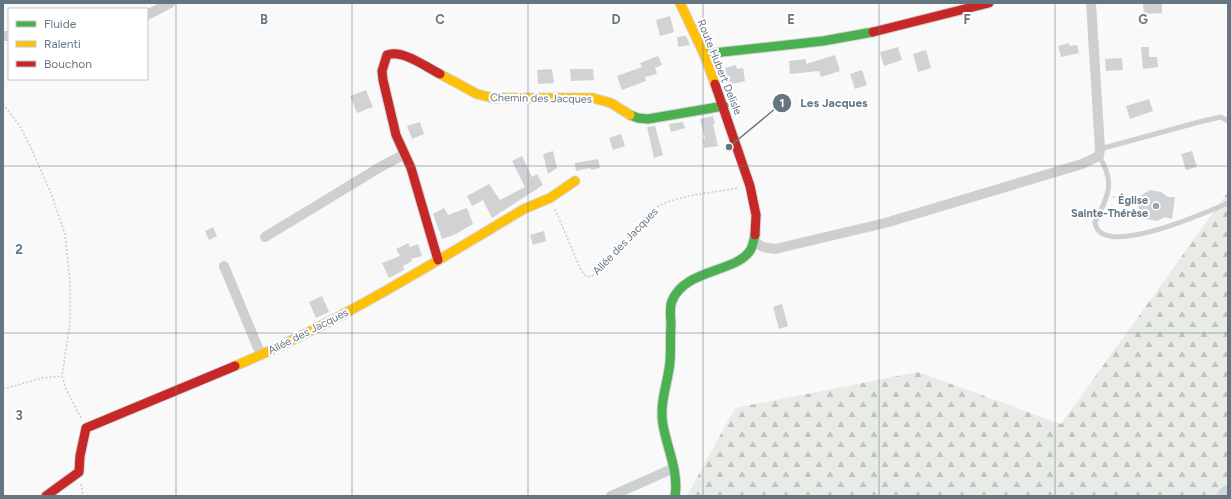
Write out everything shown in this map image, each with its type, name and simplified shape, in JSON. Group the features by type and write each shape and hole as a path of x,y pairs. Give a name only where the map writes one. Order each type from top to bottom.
{"street":[{"path":"148,14 170,3"},
{"name":"Route Hubert Delisle","path":"680,3 704,54 724,106 750,186 756,215 756,232 754,242"},
{"path":"704,54 823,41 875,32 989,3"},
{"path":"675,496 676,490 674,468 662,424 662,407 670,362 671,303 676,292 693,280 735,262 745,256 754,242 763,247 775,249 885,223 1082,164 1099,153 1091,3"},
{"name":"Chemin des Jacques","path":"405,154 396,135 383,80 382,70 387,55 392,53 408,56 477,94 493,98 593,98 613,104 631,116 639,119 648,119 724,106"},
{"path":"265,237 382,166 405,154 438,260"},
{"name":"Allée des Jacques","path":"86,428 261,355 336,318 524,209 550,198 575,181"},
{"name":"Allée des Jacques","path":"224,266 261,355"},
{"path":"46,496 79,472 80,456 86,428"},
{"path":"611,496 674,468"}],"lane":[{"path":"1228,120 1221,118 1199,122 1099,153 1109,177 1107,196 1095,222 1098,229 1107,236 1124,236 1147,233 1190,219 1228,204"}],"path":[{"path":"3,104 20,126 32,150 50,191 65,234 70,282 70,323 62,376 66,389 86,428"},
{"name":"Allée des Jacques","path":"550,198 580,268 585,276 592,277 638,225 655,208 665,202 679,198 750,186"},
{"path":"1107,196 1139,202"},
{"path":"3,389 42,378 62,376"}],"green space":[{"path":"1228,192 1228,496 687,496 735,408 918,372 1061,424"}],"building":[{"path":"1143,3 1162,3 1162,13 1144,14"},
{"path":"670,16 674,32 660,36 656,20"},
{"path":"686,36 690,45 678,47 677,37"},
{"path":"1069,43 1070,46 1077,45 1079,53 1061,57 1058,46"},
{"path":"898,47 902,60 884,66 880,52"},
{"path":"1141,47 1149,47 1149,57 1157,57 1158,67 1143,69"},
{"path":"926,50 931,68 918,72 913,54"},
{"path":"835,55 840,71 821,77 819,71 790,74 789,61 806,59 806,64"},
{"path":"658,56 662,65 655,68 657,74 645,77 646,81 622,90 617,76 642,67 640,63"},
{"path":"1122,58 1123,70 1106,71 1105,59"},
{"path":"736,65 737,69 743,68 745,81 729,85 725,68"},
{"path":"552,69 554,83 538,84 537,70"},
{"path":"570,69 593,69 594,80 571,81"},
{"path":"862,70 867,85 855,89 850,74"},
{"path":"366,90 373,107 357,113 350,96"},
{"path":"1149,99 1153,111 1130,119 1126,106"},
{"path":"713,116 715,124 713,124 718,146 704,148 703,139 705,139 700,119"},
{"path":"420,122 424,134 412,139 407,126"},
{"path":"683,122 685,128 671,132 669,124"},
{"path":"655,126 663,155 654,158 647,127"},
{"path":"621,134 625,146 613,150 609,138"},
{"path":"553,151 557,168 548,174 543,154"},
{"path":"1192,151 1197,167 1186,170 1181,154"},
{"path":"522,156 532,177 537,174 543,185 492,218 483,200 472,206 467,196 489,184 500,200 525,187 512,161"},
{"path":"598,159 600,168 591,170 590,168 576,171 575,163"},
{"name":"Église Sainte-Thérèse","path":"1150,190 1161,192 1168,197 1175,197 1172,219 1165,217 1157,221 1146,219 1138,210 1140,196"},
{"path":"444,208 448,215 467,208 473,224 454,235 442,239 433,214"},
{"path":"213,227 217,236 209,240 205,231"},
{"path":"544,231 546,241 533,245 530,235"},
{"path":"408,243 410,247 418,244 422,256 411,259 412,261 403,266 404,270 389,278 382,263 400,256 396,249"},
{"path":"322,296 329,312 316,318 309,302"},
{"path":"782,304 788,326 779,329 773,307"}],"traffic: fast":[{"path":"704,54 823,41 873,32"},
{"path":"630,115 648,119 724,106"},
{"path":"675,496 676,487 674,469 662,417 663,401 670,362 671,304 679,290 688,282 699,276 735,263 744,257 751,249 755,235"}],"traffic: slow":[{"path":"680,3 704,54 715,84"},
{"path":"440,74 477,94 493,98 593,98 611,103 630,115"},
{"path":"235,366 310,332 346,313 524,209 550,198 575,181"}],"traffic: jam":[{"path":"873,32 989,3"},
{"path":"438,260 411,168 396,135 382,71 387,55 400,54 440,74"},
{"path":"715,84 750,186 756,215 755,235"},
{"path":"46,496 79,472 80,456 86,428 235,366"}],"place":[{"name":"Les Jacques","path":"729,147"},
{"name":"Église Sainte-Thérèse","path":"1156,206"}]}
